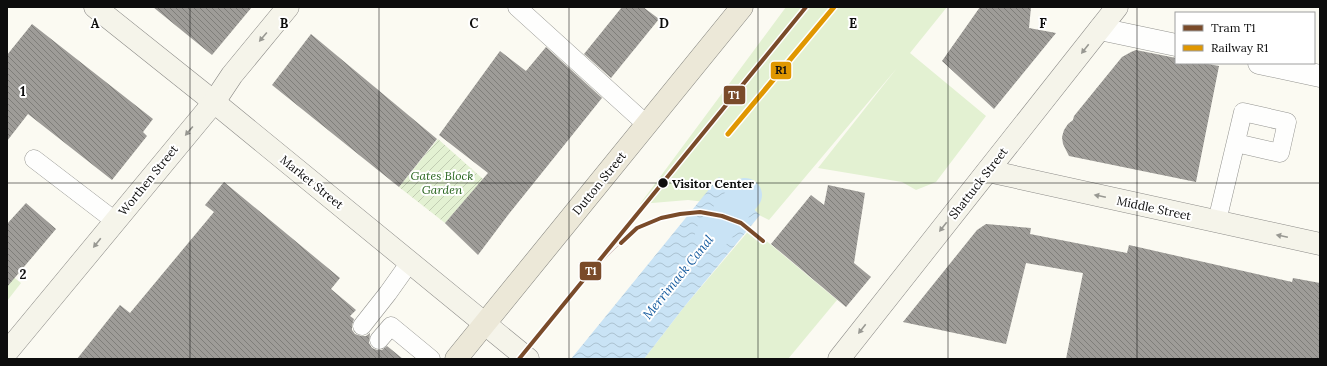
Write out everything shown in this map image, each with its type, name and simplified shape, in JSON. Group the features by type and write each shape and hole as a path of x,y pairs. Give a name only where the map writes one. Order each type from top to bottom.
{"main road":[{"name":"Dutton Street","path":"456,359 742,7"}],"street":[{"name":"Market Street","path":"95,7 214,102 528,359"},
{"name":"Worthen Street","path":"7,352 214,102 232,75 288,7"},
{"name":"Shattuck Street","path":"839,359 1117,7"},
{"path":"1100,29 1175,45"},
{"path":"1264,64 1320,76"},
{"name":"Middle Street","path":"988,171 1320,244"}],"lane":[{"path":"524,9 646,124"},
{"path":"1217,221 1236,143"},
{"path":"34,159 115,221"},
{"path":"362,326 410,262"},
{"path":"373,311 431,359"},
{"path":"379,340 391,326"}],"green space":[{"path":"786,7 947,7 910,53 986,116 936,182 916,190 902,182 818,168 897,68 769,220 741,206 688,200 640,204"},
{"name":"Gates Block Garden","path":"438,139 483,179 445,223 399,187"},
{"path":"751,228 837,300 788,359 644,359 684,307"},
{"path":"7,272 21,283 7,301"}],"water":[{"path":"719,177 760,215 684,307 644,359 571,359"}],"building":[{"path":"153,7 252,7 212,55"},
{"path":"622,7 643,7 659,19 611,78 584,54"},
{"path":"980,7 1031,7 1029,28 1056,33 994,109 942,61"},
{"path":"32,24 153,119 143,132 147,136 112,180 28,114 7,141 7,55"},
{"path":"311,34 437,139 399,187 272,85"},
{"path":"546,47 602,98 508,215 478,255 445,223 488,173 439,135 500,51 526,71"},
{"path":"1136,50 1175,58 1175,64 1208,64 1219,66 1196,182 1069,156 1063,144 1062,137 1068,124 1073,120 1074,116 1122,57"},
{"path":"224,182 340,278 331,289 356,310 350,316 354,319 352,330 355,334 366,336 370,333 369,343 372,348 382,350 387,346 403,359 77,359 120,305 130,313 214,212 205,205"},
{"path":"828,185 865,193 854,263 871,277 846,307 771,244 811,195 824,205"},
{"path":"26,203 56,229 7,287 7,224"},
{"path":"986,224 1031,228 1030,234 1127,253 1129,245 1292,282 1293,278 1320,283 1320,359 1066,359 1083,273 1026,263 1006,344 903,322 977,230"}],"waterway":[{"name":"Merrimack Canal","path":"712,235 745,195"}],"tram line":[{"name":"T1","path":"519,359 806,7"},
{"path":"594,269 637,228 661,218 680,214 700,212 722,216 741,223 763,241"},
{"name":"T1","path":"621,243 637,228 661,218 700,212 722,216 741,223 763,241"}],"railway":[{"path":"728,134 834,7"}],"rail line":[{"name":"R1","path":"728,134 834,7"}],"place":[{"name":"Visitor Center","path":"663,183"}]}
